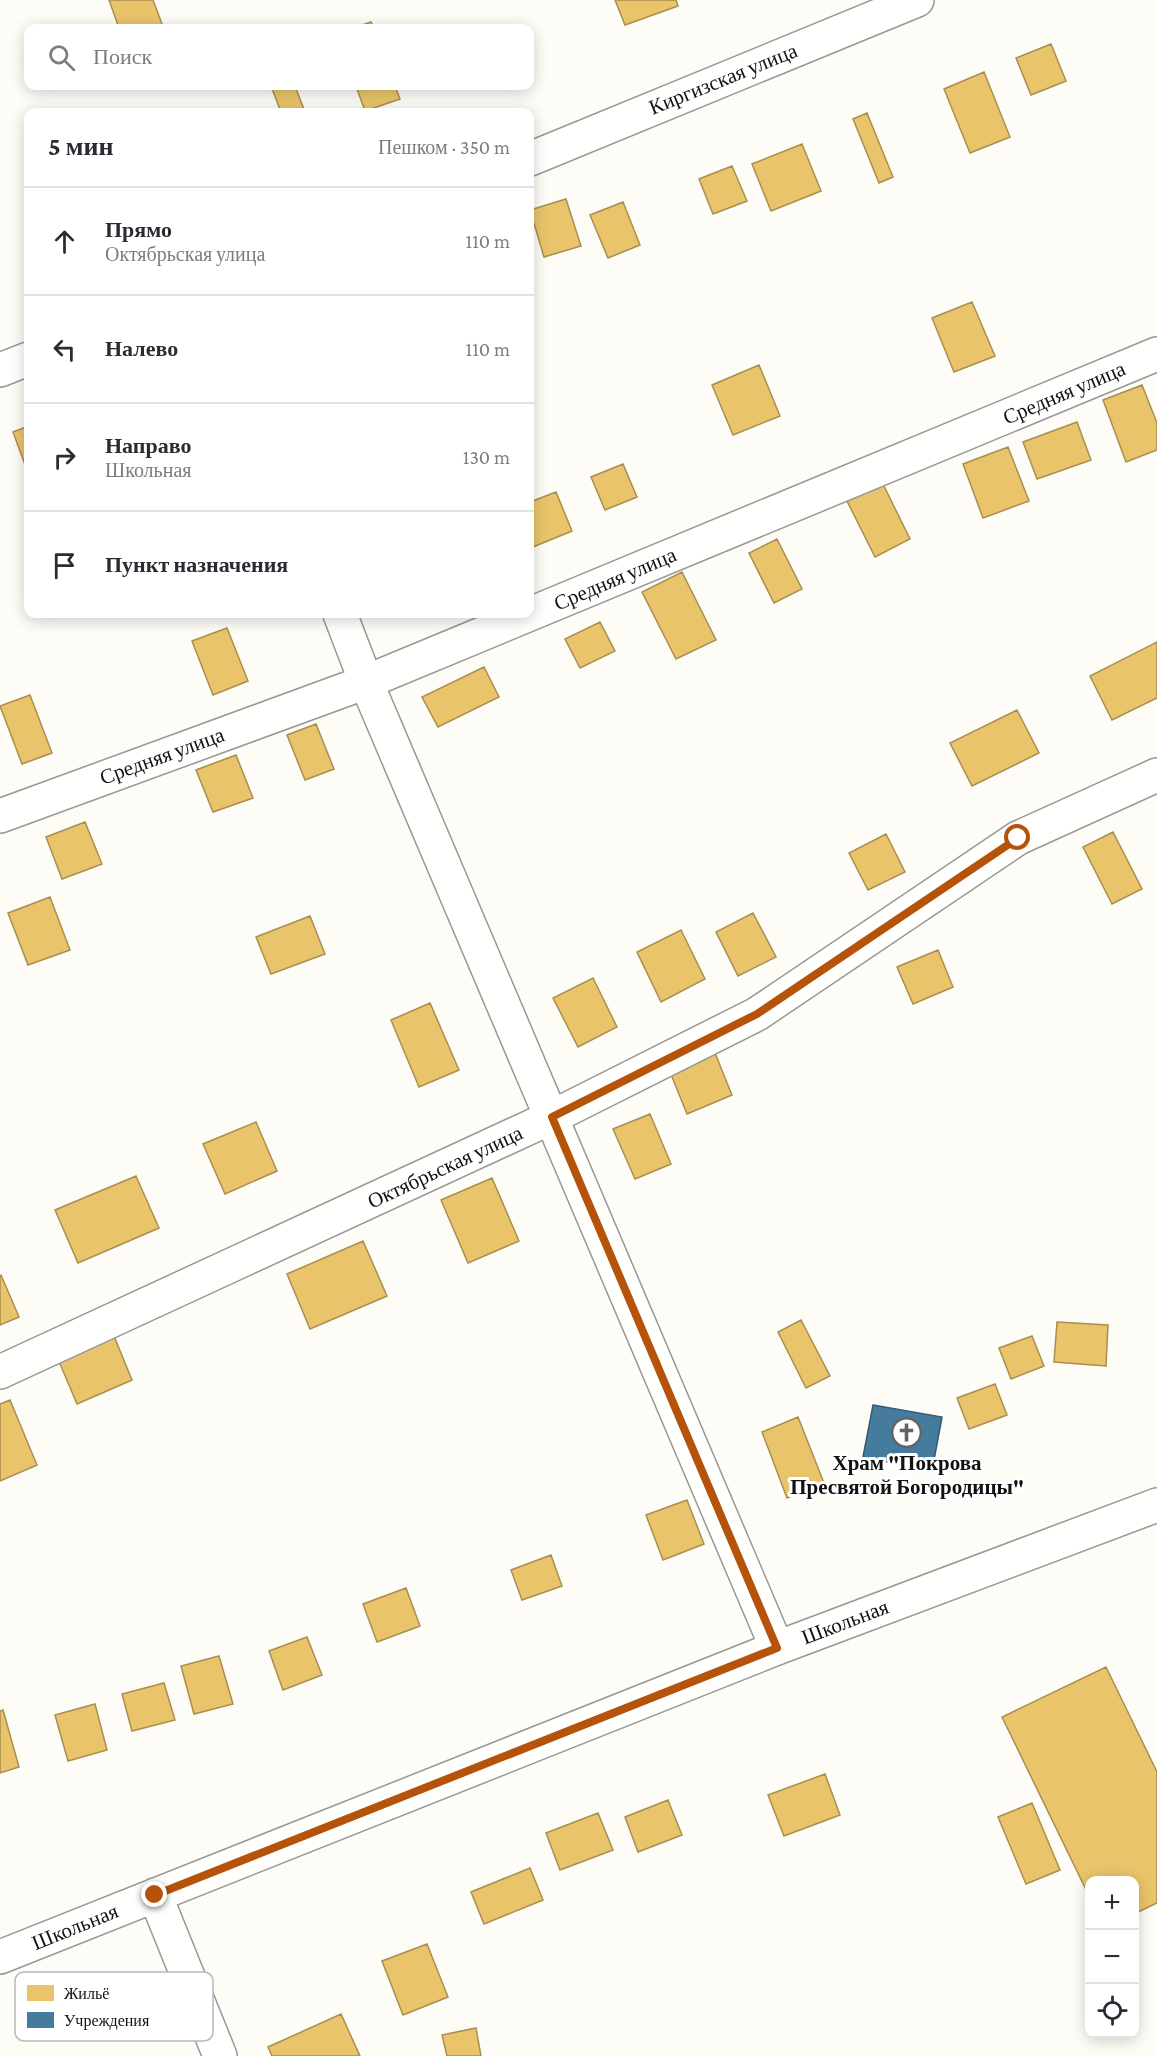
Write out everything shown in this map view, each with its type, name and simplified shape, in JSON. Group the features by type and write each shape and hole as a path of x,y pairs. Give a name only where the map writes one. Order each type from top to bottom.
{"street":[{"name":"Киргизская улица","path":"534,157 917,0"},
{"name":"Средняя улица","path":"534,612 1157,354"},
{"path":"0,370 24,361"},
{"path":"342,618 366,682 777,1648"},
{"name":"Средняя улица","path":"0,816 366,682 520,618"},
{"name":"Октябрьская улица","path":"0,1372 552,1117 757,1014 1018,838 1157,775"},
{"name":"Школьная","path":"0,1957 777,1648 1157,1505"},
{"path":"155,1895 186,1972"},
{"path":"213,2039 220,2056"}],"building: Жильё":[{"path":"109,0 153,0 162,24 118,24"},
{"path":"615,0 676,0 678,6 625,25"},
{"path":"1051,44 1066,81 1031,95 1016,58"},
{"path":"984,72 1010,137 970,153 944,89"},
{"path":"273,90 297,90 303,108 279,108"},
{"path":"357,90 397,90 400,99 374,108 364,108"},
{"path":"867,113 893,177 879,183 853,119"},
{"path":"802,144 821,191 771,211 752,164"},
{"path":"732,166 747,201 713,214 699,179"},
{"path":"566,199 581,246 544,257 534,223 534,209"},
{"path":"623,202 640,245 608,258 590,215"},
{"path":"972,302 995,356 954,372 932,318"},
{"path":"759,365 780,416 733,435 712,385"},
{"path":"1142,385 1157,423 1157,450 1126,462 1103,400"},
{"path":"1077,422 1091,460 1037,479 1023,442"},
{"path":"24,428 24,462 13,432"},
{"path":"1008,447 1029,501 983,518 963,464"},
{"path":"623,464 637,497 605,510 591,477"},
{"path":"882,482 910,539 875,557 846,499"},
{"path":"556,492 572,531 534,547 534,500"},
{"path":"777,539 802,589 774,603 749,553"},
{"path":"682,572 716,640 676,659 642,592"},
{"path":"600,622 615,651 580,668 565,639"},
{"path":"227,628 248,681 213,695 192,641"},
{"path":"1157,642 1157,698 1112,720 1090,676"},
{"path":"484,667 499,697 438,727 422,697"},
{"path":"30,695 52,753 22,764 0,706"},
{"path":"1017,710 1039,753 972,786 950,743"},
{"path":"316,724 334,769 305,780 287,735"},
{"path":"236,755 253,798 213,812 196,770"},
{"path":"85,822 102,864 62,879 46,837"},
{"path":"1113,832 1142,889 1112,904 1083,847"},
{"path":"886,834 905,872 868,890 849,853"},
{"path":"50,897 70,950 28,965 8,913"},
{"path":"753,913 776,957 738,976 716,932"},
{"path":"310,916 325,954 271,974 256,937"},
{"path":"681,930 705,979 661,1002 637,952"},
{"path":"938,950 953,987 913,1004 897,967"},
{"path":"593,978 617,1027 578,1047 553,998"},
{"path":"430,1003 459,1070 419,1087 391,1020"},
{"path":"715,1053 732,1095 687,1114 670,1072"},
{"path":"650,1114 671,1164 635,1179 613,1129"},
{"path":"256,1122 277,1171 225,1194 203,1144"},
{"path":"136,1176 159,1228 78,1263 55,1210"},
{"path":"492,1178 519,1241 468,1263 441,1200"},
{"path":"363,1241 387,1296 310,1329 287,1274"},
{"path":"0,1276 19,1317 0,1325"},
{"path":"801,1320 830,1376 806,1388 778,1332"},
{"path":"1057,1322 1108,1325 1106,1366 1054,1362"},
{"path":"114,1336 132,1380 77,1404 58,1359"},
{"path":"1032,1336 1044,1366 1011,1379 999,1348"},
{"path":"995,1384 1007,1415 969,1429 957,1398"},
{"path":"10,1400 37,1465 0,1481 0,1404"},
{"path":"798,1417 824,1483 787,1498 762,1432"},
{"path":"687,1500 704,1544 663,1560 646,1515"},
{"path":"551,1555 562,1586 522,1600 511,1570"},
{"path":"406,1588 420,1626 377,1642 363,1604"},
{"path":"307,1637 322,1675 283,1690 269,1651"},
{"path":"219,1656 233,1704 194,1714 181,1666"},
{"path":"1106,1667 1157,1772 1157,1903 1139,1912 1139,1876 1085,1876 1085,1888 1002,1717"},
{"path":"164,1683 175,1720 132,1731 122,1694"},
{"path":"95,1704 107,1750 68,1761 55,1715"},
{"path":"3,1710 19,1767 0,1773 0,1711"},
{"path":"825,1774 840,1815 784,1836 768,1795"},
{"path":"668,1800 682,1835 638,1852 625,1817"},
{"path":"1032,1803 1060,1870 1026,1884 998,1817"},
{"path":"598,1813 613,1850 560,1870 546,1833"},
{"path":"530,1868 543,1900 484,1924 471,1892"},
{"path":"427,1944 448,1997 403,2015 382,1961"},
{"path":"341,2014 360,2056 272,2056 268,2047"},
{"path":"476,2028 481,2056 447,2056 442,2035"}],"building: Учреждения":[{"path":"873,1405 942,1417 932,1471 863,1457"}],"place":[{"name":"Храм \"Покрова Пресвятой Богородицы\"","path":"907,1432"}],"route":[{"path":"155,1895 777,1648 552,1117 757,1014 1018,838"}]}
